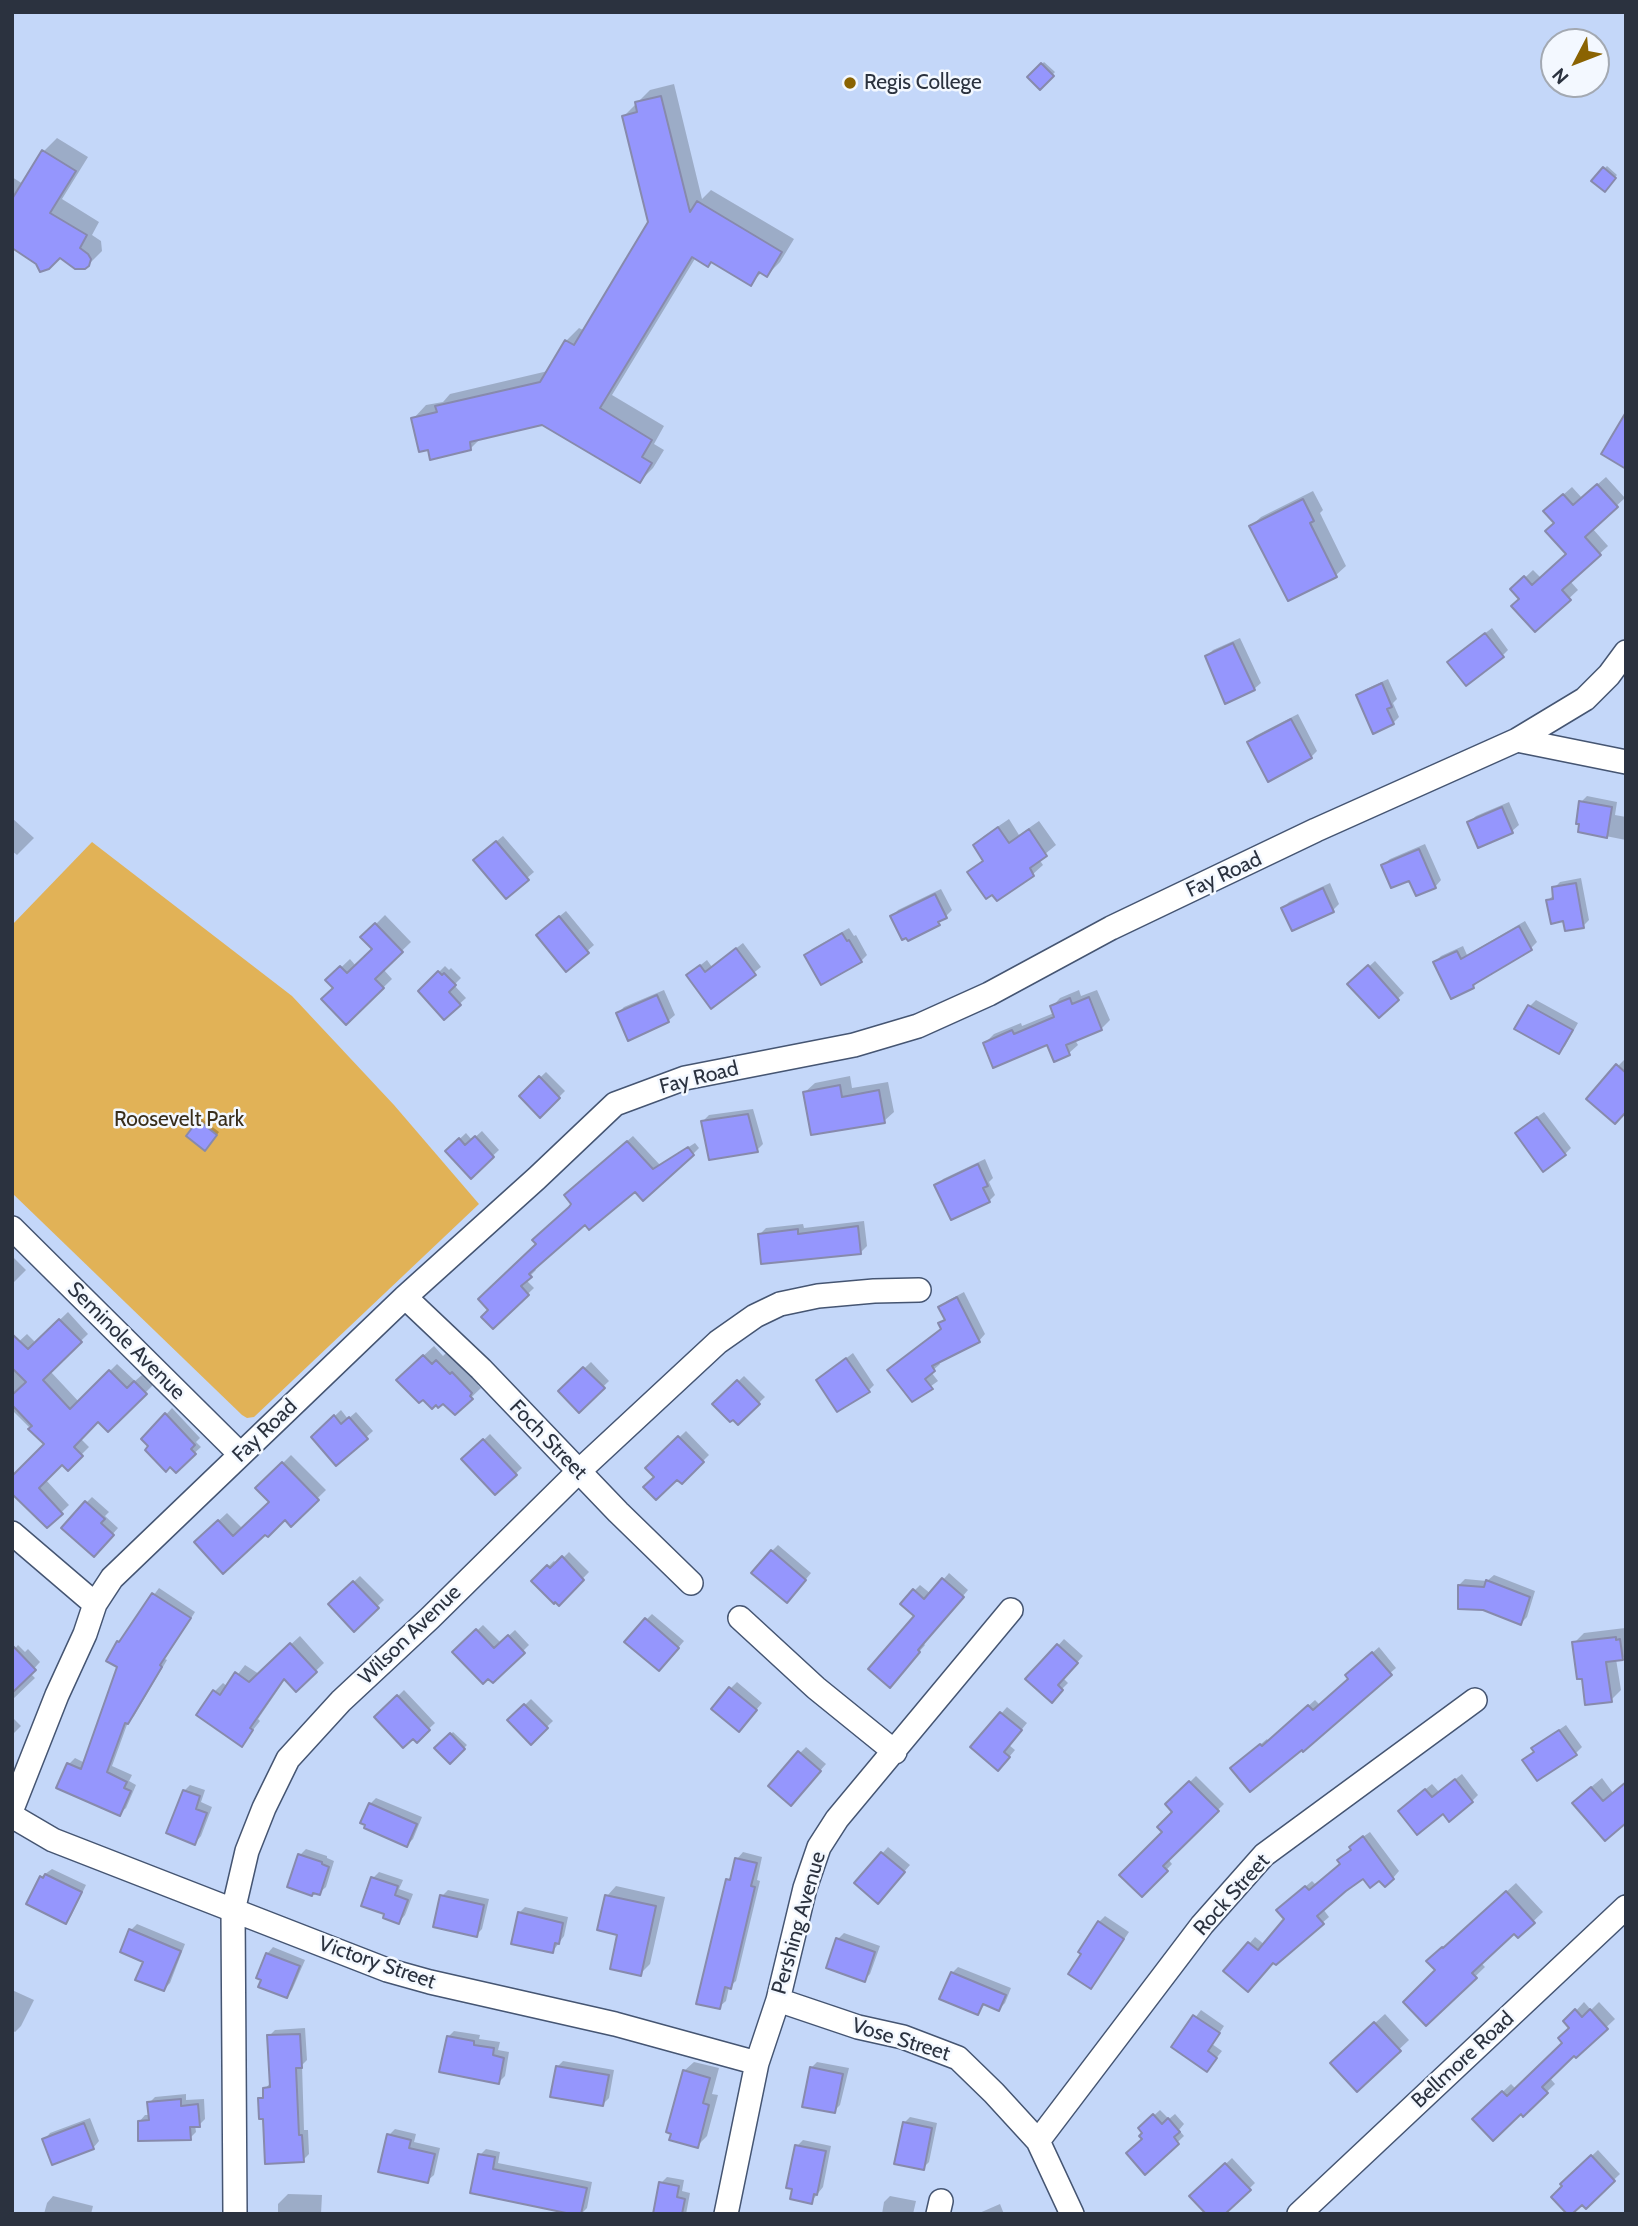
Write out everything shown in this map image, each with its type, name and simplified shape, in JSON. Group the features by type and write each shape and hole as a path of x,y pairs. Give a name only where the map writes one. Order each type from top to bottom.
{"street":[{"name":"Fay Road","path":"12,1809 95,1604 112,1578 405,1297 615,1104 684,1078 855,1045 918,1026 989,994 1123,922 1517,740 1585,699 1609,675 1626,652"},
{"path":"1517,740 1626,762"},
{"name":"Seminole Avenue","path":"12,1227 240,1454"},
{"name":"Wilson Avenue","path":"235,2214 233,1911 247,1851 288,1759 341,1701 430,1618 578,1472 718,1342 755,1316 780,1304 818,1296 919,1290"},
{"name":"Foch Street","path":"405,1297 481,1369 578,1472 691,1583"},
{"path":"12,1533 95,1604"},
{"name":"Pershing Avenue","path":"726,2214 757,2063 778,2000 805,1888 819,1847 837,1819 1012,1610"},
{"path":"740,1618 816,1688 895,1752"},
{"name":"Rock Street","path":"1038,2141 1202,1925 1264,1855 1475,1700"},
{"name":"Victory Street","path":"12,1816 53,1840 387,1970 615,2024 757,2063"},
{"name":"Bellmore Road","path":"1300,2214 1626,1907"},
{"name":"Vose Street","path":"778,2000 858,2027 903,2037 958,2058 1038,2141 1072,2214"}],"green space":[{"name":"Roosevelt Park","path":"92,842 292,996 394,1105 479,1204 254,1417 247,1418 242,1415 12,1193 12,925"}],"building":[{"path":"1041,63 1054,76 1040,90 1027,77"},
{"path":"661,96 690,212 697,201 782,252 767,277 759,272 751,286 711,262 708,267 692,257 600,408 652,440 642,457 652,463 640,483 542,425 470,442 471,450 430,460 428,450 419,452 411,418 437,412 435,406 540,382 565,340 574,345 648,222 622,116 637,112 635,102"},
{"path":"42,150 76,171 50,213 87,235 80,248 91,259 85,269 75,269 60,258 49,269 40,272 36,264 12,248 12,199"},
{"path":"1603,167 1616,178 1605,192 1591,181"},
{"path":"1626,412 1626,469 1601,454"},
{"path":"1597,484 1618,507 1585,537 1601,555 1562,590 1571,600 1535,632 1511,606 1519,599 1510,589 1524,576 1532,585 1566,554 1545,531 1554,523 1543,511 1563,494 1573,505"},
{"path":"1303,499 1314,521 1310,523 1337,577 1288,601 1249,526"},
{"path":"1485,633 1504,657 1466,686 1447,662"},
{"path":"1233,643 1255,690 1225,704 1205,656"},
{"path":"1382,683 1392,707 1387,709 1394,724 1373,734 1356,695"},
{"path":"1291,719 1312,758 1268,782 1247,742"},
{"path":"1579,801 1612,807 1607,838 1578,832 1579,824 1576,824"},
{"path":"1502,807 1513,833 1478,848 1467,822"},
{"path":"998,827 1009,843 1029,829 1047,856 1030,868 1034,876 997,901 992,895 986,899 967,872 983,861 973,845"},
{"path":"496,841 529,880 506,899 473,860"},
{"path":"1419,849 1436,888 1416,896 1409,881 1391,888 1381,865"},
{"path":"1576,883 1584,928 1565,931 1563,921 1551,924 1546,900 1553,899 1552,887"},
{"path":"1323,888 1334,912 1292,931 1281,908"},
{"path":"935,894 947,918 938,922 940,925 908,941 906,938 902,940 890,916"},
{"path":"559,916 589,953 566,972 536,935"},
{"path":"375,923 403,952 375,979 384,988 346,1025 321,999 333,988 325,980 340,966 347,973 372,949 360,937"},
{"path":"1519,926 1532,950 1473,985 1474,988 1451,999 1433,962 1457,951 1461,959"},
{"path":"842,933 862,962 821,985 804,955"},
{"path":"736,948 756,975 711,1009 686,975 700,965 705,972"},
{"path":"1368,965 1399,1000 1379,1018 1347,984"},
{"path":"438,971 442,975 444,973 456,985 449,992 461,1005 444,1020 418,991"},
{"path":"657,995 669,1022 628,1041 616,1013"},
{"path":"1089,997 1102,1030 1066,1045 1070,1055 1054,1062 1047,1045 993,1068 983,1043 1012,1030 1014,1034 1054,1017 1050,1006 1070,998 1072,1004"},
{"path":"1528,1005 1573,1030 1559,1054 1514,1029"},
{"path":"1616,1064 1626,1073 1626,1112 1615,1124 1586,1099"},
{"path":"539,1076 560,1098 540,1118 519,1096"},
{"path":"840,1085 842,1097 879,1090 885,1123 811,1135 803,1092"},
{"path":"748,1114 758,1152 709,1160 701,1121"},
{"path":"1537,1117 1566,1155 1543,1172 1515,1133"},
{"path":"198,1120 217,1135 205,1151 186,1136"},
{"path":"475,1136 494,1157 471,1179 445,1151 459,1138 465,1145"},
{"path":"627,1141 653,1169 688,1147 694,1155 643,1201 635,1192 589,1230 585,1225 529,1274 532,1277 521,1286 529,1295 493,1329 481,1317 488,1310 478,1299 536,1244 532,1240 569,1207 571,1204 564,1195"},
{"path":"978,1164 988,1186 983,1188 990,1202 951,1220 934,1185"},
{"path":"858,1226 861,1254 761,1264 758,1234 798,1229 798,1234"},
{"path":"957,1297 980,1342 932,1366 935,1371 925,1379 933,1389 912,1402 887,1370 941,1329 938,1323 945,1320 938,1307"},
{"path":"59,1319 82,1342 43,1380 70,1409 109,1370 127,1388 134,1381 147,1394 108,1432 98,1422 74,1447 83,1456 68,1471 62,1465 39,1488 63,1514 47,1528 12,1494 12,1476 44,1444 28,1429 32,1426 12,1405 12,1395 26,1382 12,1368 12,1334 28,1349"},
{"path":"423,1355 432,1364 436,1360 450,1374 452,1372 472,1393 470,1396 473,1399 455,1415 443,1404 432,1409 423,1400 419,1403 396,1380"},
{"path":"846,1358 870,1392 837,1412 816,1380"},
{"path":"583,1367 605,1388 579,1413 558,1391"},
{"path":"737,1380 760,1404 738,1425 733,1420 730,1422 712,1404"},
{"path":"165,1413 195,1445 191,1449 196,1454 176,1473 170,1467 166,1472 145,1450 148,1446 141,1439"},
{"path":"334,1415 341,1424 349,1417 368,1439 336,1466 311,1437"},
{"path":"678,1436 704,1462 682,1484 677,1480 656,1500 643,1487 654,1477 645,1468"},
{"path":"483,1439 517,1475 495,1495 461,1459"},
{"path":"282,1462 319,1500 291,1527 285,1520 268,1537 265,1535 223,1574 194,1542 218,1520 233,1536 269,1502 255,1488"},
{"path":"85,1501 105,1519 101,1523 114,1535 94,1557 61,1528"},
{"path":"771,1550 806,1580 787,1603 751,1573"},
{"path":"562,1556 584,1580 559,1606 531,1581 547,1565 550,1568"},
{"path":"942,1578 964,1597 918,1650 920,1652 890,1688 868,1669 914,1616 900,1604 913,1589 924,1599"},
{"path":"1486,1580 1530,1597 1521,1625 1483,1610 1458,1609 1458,1585 1484,1587"},
{"path":"353,1581 379,1608 354,1632 328,1604"},
{"path":"152,1593 191,1618 160,1665 162,1667 128,1724 125,1723 107,1772 127,1782 124,1788 131,1791 120,1816 56,1788 67,1763 81,1769 117,1667 106,1661"},
{"path":"645,1618 679,1648 659,1671 624,1642"},
{"path":"476,1629 494,1648 508,1635 525,1653 493,1683 488,1679 483,1684 452,1652"},
{"path":"1616,1637 1616,1640 1620,1639 1623,1660 1606,1662 1612,1702 1585,1705 1582,1679 1577,1679 1572,1642"},
{"path":"290,1643 317,1672 296,1692 284,1679 250,1728 253,1730 242,1747 196,1715 213,1690 220,1695 235,1672 249,1682"},
{"path":"1057,1644 1078,1663 1058,1685 1063,1690 1052,1703 1025,1679"},
{"path":"12,1645 36,1670 12,1693"},
{"path":"1372,1652 1392,1675 1303,1752 1302,1750 1250,1792 1230,1768 1260,1744 1262,1746 1308,1705 1313,1710 1348,1679 1345,1675"},
{"path":"729,1687 757,1710 739,1732 711,1709"},
{"path":"397,1695 430,1730 417,1743 413,1739 403,1748 374,1717"},
{"path":"524,1704 548,1728 531,1745 507,1720"},
{"path":"1000,1712 1022,1730 1004,1752 1010,1757 998,1771 970,1747"},
{"path":"1559,1730 1577,1755 1537,1781 1522,1760 1534,1752 1531,1748"},
{"path":"450,1733 465,1749 450,1764 434,1748"},
{"path":"798,1751 821,1771 791,1806 768,1786"},
{"path":"1455,1779 1473,1802 1449,1822 1443,1814 1417,1835 1398,1811 1425,1789 1432,1797"},
{"path":"1189,1781 1219,1811 1163,1866 1168,1871 1142,1897 1119,1875 1162,1832 1157,1827 1172,1812 1165,1804"},
{"path":"1626,1782 1626,1823 1605,1841 1572,1803 1591,1787 1603,1801"},
{"path":"183,1790 200,1796 196,1809 207,1813 195,1845 166,1833"},
{"path":"369,1803 417,1824 407,1847 364,1828 365,1825 360,1823"},
{"path":"1363,1836 1394,1879 1385,1887 1379,1881 1370,1888 1363,1879 1346,1891 1317,1916 1324,1924 1276,1965 1273,1963 1248,1992 1223,1971 1248,1942 1258,1950 1284,1919 1276,1910 1305,1886 1309,1890 1340,1864 1337,1860 1351,1850 1349,1847"},
{"path":"881,1852 905,1872 878,1904 854,1883"},
{"path":"298,1854 329,1867 320,1895 313,1893 312,1896 287,1887"},
{"path":"735,1858 757,1863 751,1886 755,1887 731,1989 725,1987 720,2009 696,2004 726,1879 730,1880"},
{"path":"45,1874 82,1892 66,1924 26,1904 40,1876 43,1878"},
{"path":"371,1877 398,1886 395,1895 408,1900 399,1924 383,1918 384,1914 361,1906"},
{"path":"1506,1891 1535,1923 1518,1938 1514,1934 1472,1973 1477,1978 1426,2026 1403,2002 1435,1970 1426,1961"},
{"path":"440,1895 484,1905 477,1937 433,1927"},
{"path":"605,1895 656,1906 641,1976 610,1969 617,1935 597,1930"},
{"path":"518,1912 563,1923 559,1944 555,1943 553,1953 511,1944"},
{"path":"1098,1921 1124,1939 1091,1989 1068,1974 1081,1954 1078,1952"},
{"path":"129,1929 181,1951 164,1991 135,1980 143,1962 120,1952"},
{"path":"836,1938 875,1952 865,1982 826,1968"},
{"path":"266,1953 300,1966 287,1998 258,1987 261,1980 256,1978"},
{"path":"951,1972 1006,1995 999,2011 983,2004 978,2015 939,1999"},
{"path":"1575,2009 1582,2017 1590,2009 1608,2029 1576,2058 1574,2056 1542,2087 1548,2093 1493,2141 1472,2119 1502,2091 1507,2096 1562,2043 1558,2038 1569,2028 1563,2021"},
{"path":"1193,2015 1220,2033 1208,2051 1217,2058 1207,2072 1171,2047"},
{"path":"1374,2022 1401,2051 1357,2092 1330,2063"},
{"path":"300,2034 302,2068 296,2068 299,2135 302,2135 304,2162 265,2164 263,2119 259,2119 258,2098 263,2098 263,2088 270,2087 267,2035"},
{"path":"447,2036 494,2048 493,2055 504,2058 499,2084 439,2072"},
{"path":"556,2066 609,2075 603,2106 550,2097"},
{"path":"810,2067 843,2074 835,2113 802,2107"},
{"path":"683,2070 710,2078 703,2103 709,2105 698,2148 669,2140 671,2134 666,2132"},
{"path":"181,2099 181,2106 198,2104 200,2127 190,2127 191,2140 138,2141 138,2121 149,2120 147,2102"},
{"path":"1153,2114 1162,2124 1168,2118 1180,2132 1174,2137 1179,2144 1145,2175 1126,2153 1142,2139 1138,2128"},
{"path":"903,2122 932,2128 924,2170 894,2164"},
{"path":"84,2123 94,2149 52,2165 42,2139"},
{"path":"387,2134 411,2140 409,2148 435,2154 428,2183 378,2172"},
{"path":"795,2145 826,2151 817,2195 814,2194 812,2204 790,2199 792,2189 786,2188"},
{"path":"478,2154 495,2157 493,2169 587,2188 581,2214 470,2193"},
{"path":"1591,2155 1615,2181 1586,2209 1582,2205 1572,2214 1567,2214 1551,2197 1562,2186 1560,2184"},
{"path":"1225,2163 1251,2190 1225,2214 1206,2214 1189,2196"},
{"path":"659,2182 679,2186 677,2197 685,2199 682,2214 653,2214"}],"place":[{"name":"Regis College","path":"850,83"}]}
